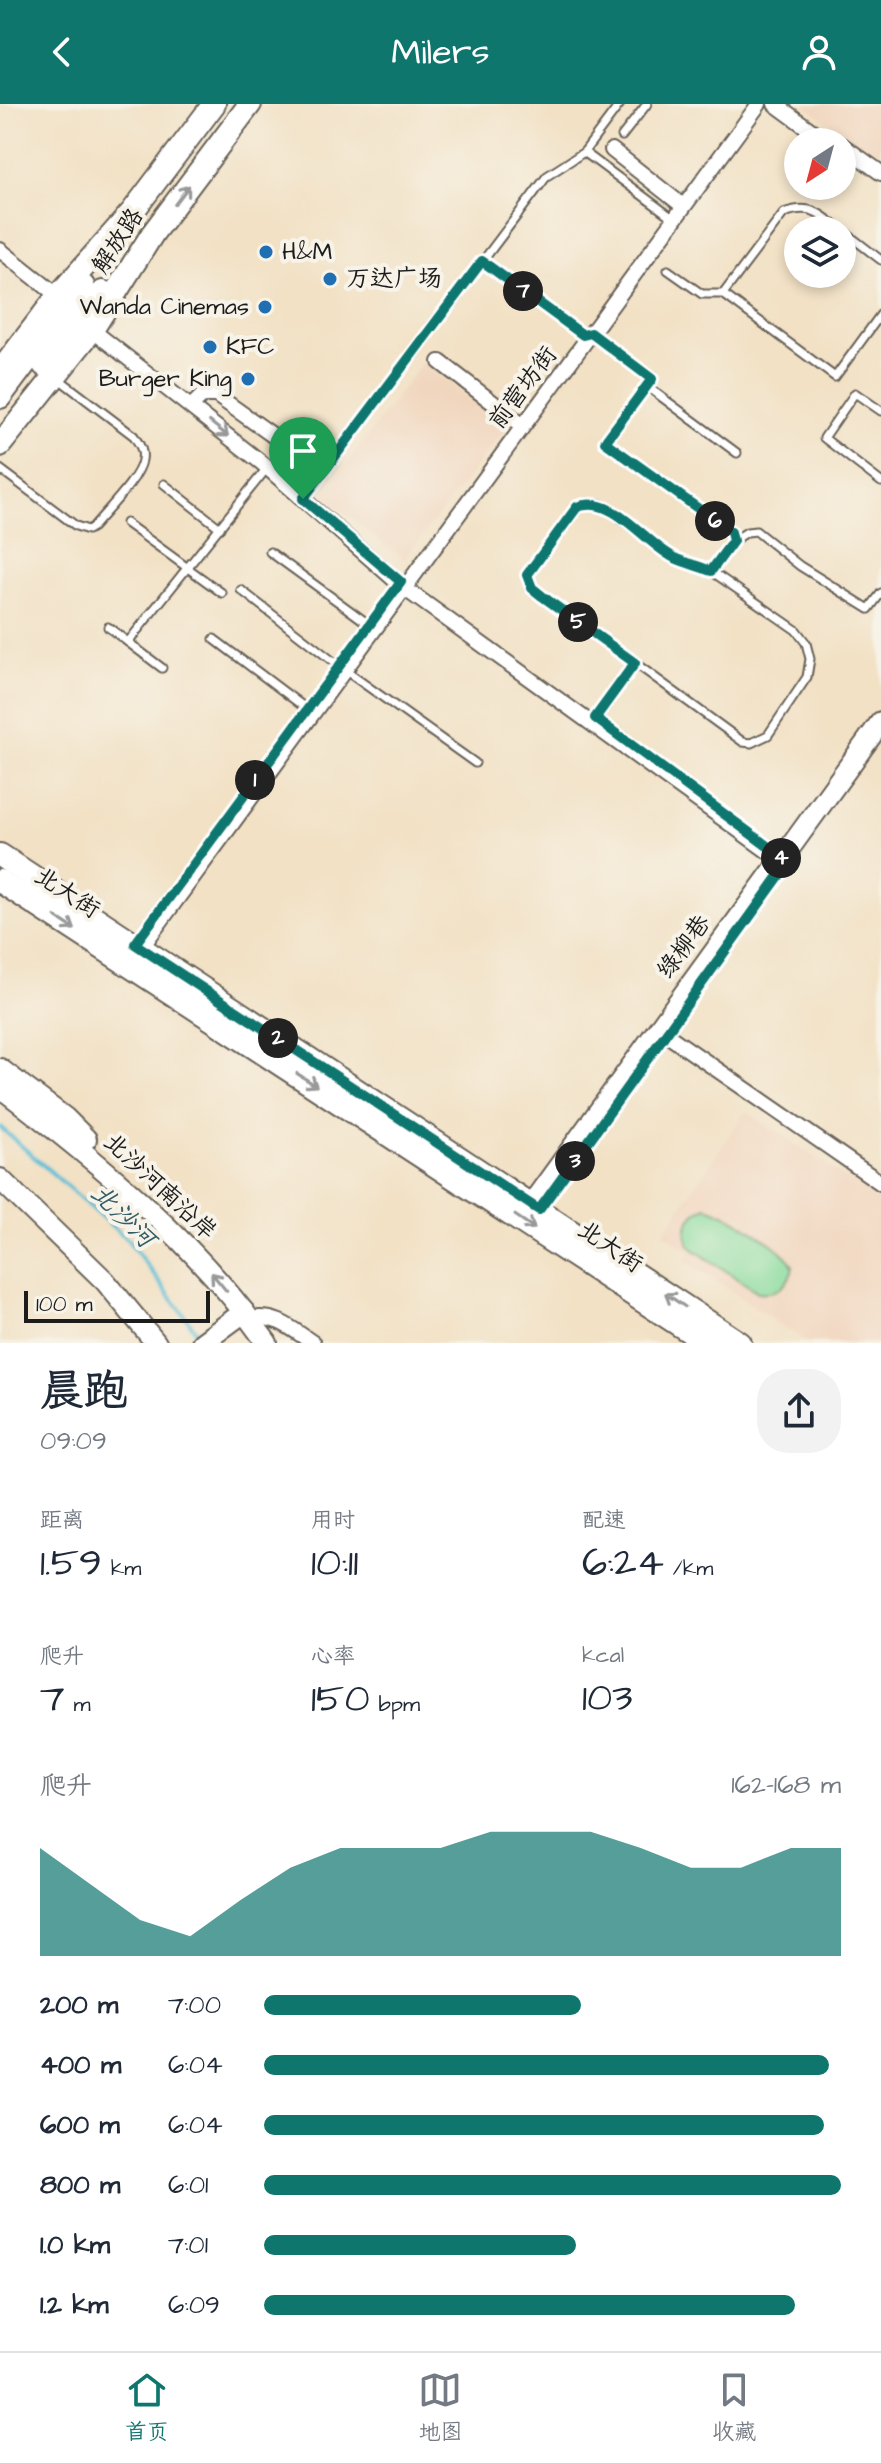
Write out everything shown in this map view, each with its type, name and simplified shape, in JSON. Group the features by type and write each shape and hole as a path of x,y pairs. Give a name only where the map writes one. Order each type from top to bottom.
{"main road":[{"name":"解放路","path":"0,423 133,211 214,104"},
{"name":"解放路","path":"0,372 153,233 250,104"},
{"name":"解放路","path":"0,445 55,375 70,311"},
{"name":"解放路","path":"0,397 70,311"},
{"path":"0,855 740,1343"},
{"name":"北大街","path":"0,881 707,1343"}],"street":[{"name":"前营坊街","path":"138,946 753,104"},
{"name":"前营坊街","path":"676,211 759,104"},
{"path":"775,104 808,128"},
{"path":"786,104 818,128"},
{"path":"612,150 676,211"},
{"path":"856,155 881,173"},
{"path":"856,163 881,181"},
{"path":"0,250 70,311"},
{"path":"0,258 267,468 404,584 785,861"},
{"path":"440,362 520,424"},
{"path":"191,407 203,395 216,395 282,442"},
{"name":"绿柳巷","path":"785,861 881,722"},
{"name":"绿柳巷","path":"535,1207 785,861 881,736"},
{"path":"661,1031 876,1179 881,1163"},
{"path":"0,1069 65,1118 96,1150 123,1186"},
{"name":"北沙河南沿岸","path":"0,1087 73,1142 123,1186 204,1264 243,1318 267,1343"},
{"path":"0,1179 105,1281 156,1343"},
{"path":"0,1197 64,1241"},
{"path":"202,1343 243,1318 264,1316 278,1320 313,1343"},
{"path":"216,1343 243,1318"}],"lane":[{"path":"303,499 547,176 584,152 620,104"},
{"path":"622,136 647,104"},
{"path":"584,152 676,211"},
{"path":"723,294 784,213 797,208 823,216"},
{"path":"856,241 881,260"},
{"path":"482,261 652,379 605,442 731,532 733,541"},
{"path":"668,270 702,294 723,294 835,377 881,314"},
{"path":"0,469 76,526 88,530 140,469 143,456 134,436 55,375"},
{"path":"648,387 737,453"},
{"path":"881,411 855,393 824,438 881,482"},
{"path":"128,642 267,468"},
{"path":"164,484 220,528"},
{"path":"587,503 601,504 673,557 711,571 796,630 806,643 810,659 807,677 768,735 751,743 743,742 635,663 532,588 527,575 577,507 587,503"},
{"path":"126,523 222,593"},
{"path":"711,571 733,541 747,532 756,531 800,566 869,609 881,593"},
{"path":"270,552 371,627"},
{"path":"241,590 342,668 475,763"},
{"path":"108,627 162,668"},
{"path":"214,639 310,711"},
{"path":"594,720 635,663"}],"shaded area":[{"path":"803,104 881,104 881,161 856,143 856,128 836,128"},
{"path":"423,362 506,429 404,559 322,496"},
{"path":"746,1111 881,1201 881,1343 808,1343 685,1260 690,1252 663,1233"}],"green space":[{"path":"707,1207 754,1232 788,1259 793,1266 789,1279 782,1287 771,1292 758,1292 693,1249 687,1237 688,1225 695,1214"}],"waterway":[{"name":"北沙河","path":"0,1127 128,1240 199,1335"}],"place":[{"name":"H&M","path":"266,252"},
{"name":"万达广场","path":"330,279"},
{"name":"Wanda Cinemas","path":"265,307"},
{"name":"KFC","path":"210,347"},
{"name":"Burger King","path":"248,379"}],"route":[{"path":"482,261 583,335 591,333 612,347 652,379 605,442 731,532 733,541 711,571 673,557 614,512 601,504 587,503 577,507 527,575 532,588 635,663 595,718 782,857 780,860 787,865 539,1210 135,944 401,582 303,499 482,261"}]}
